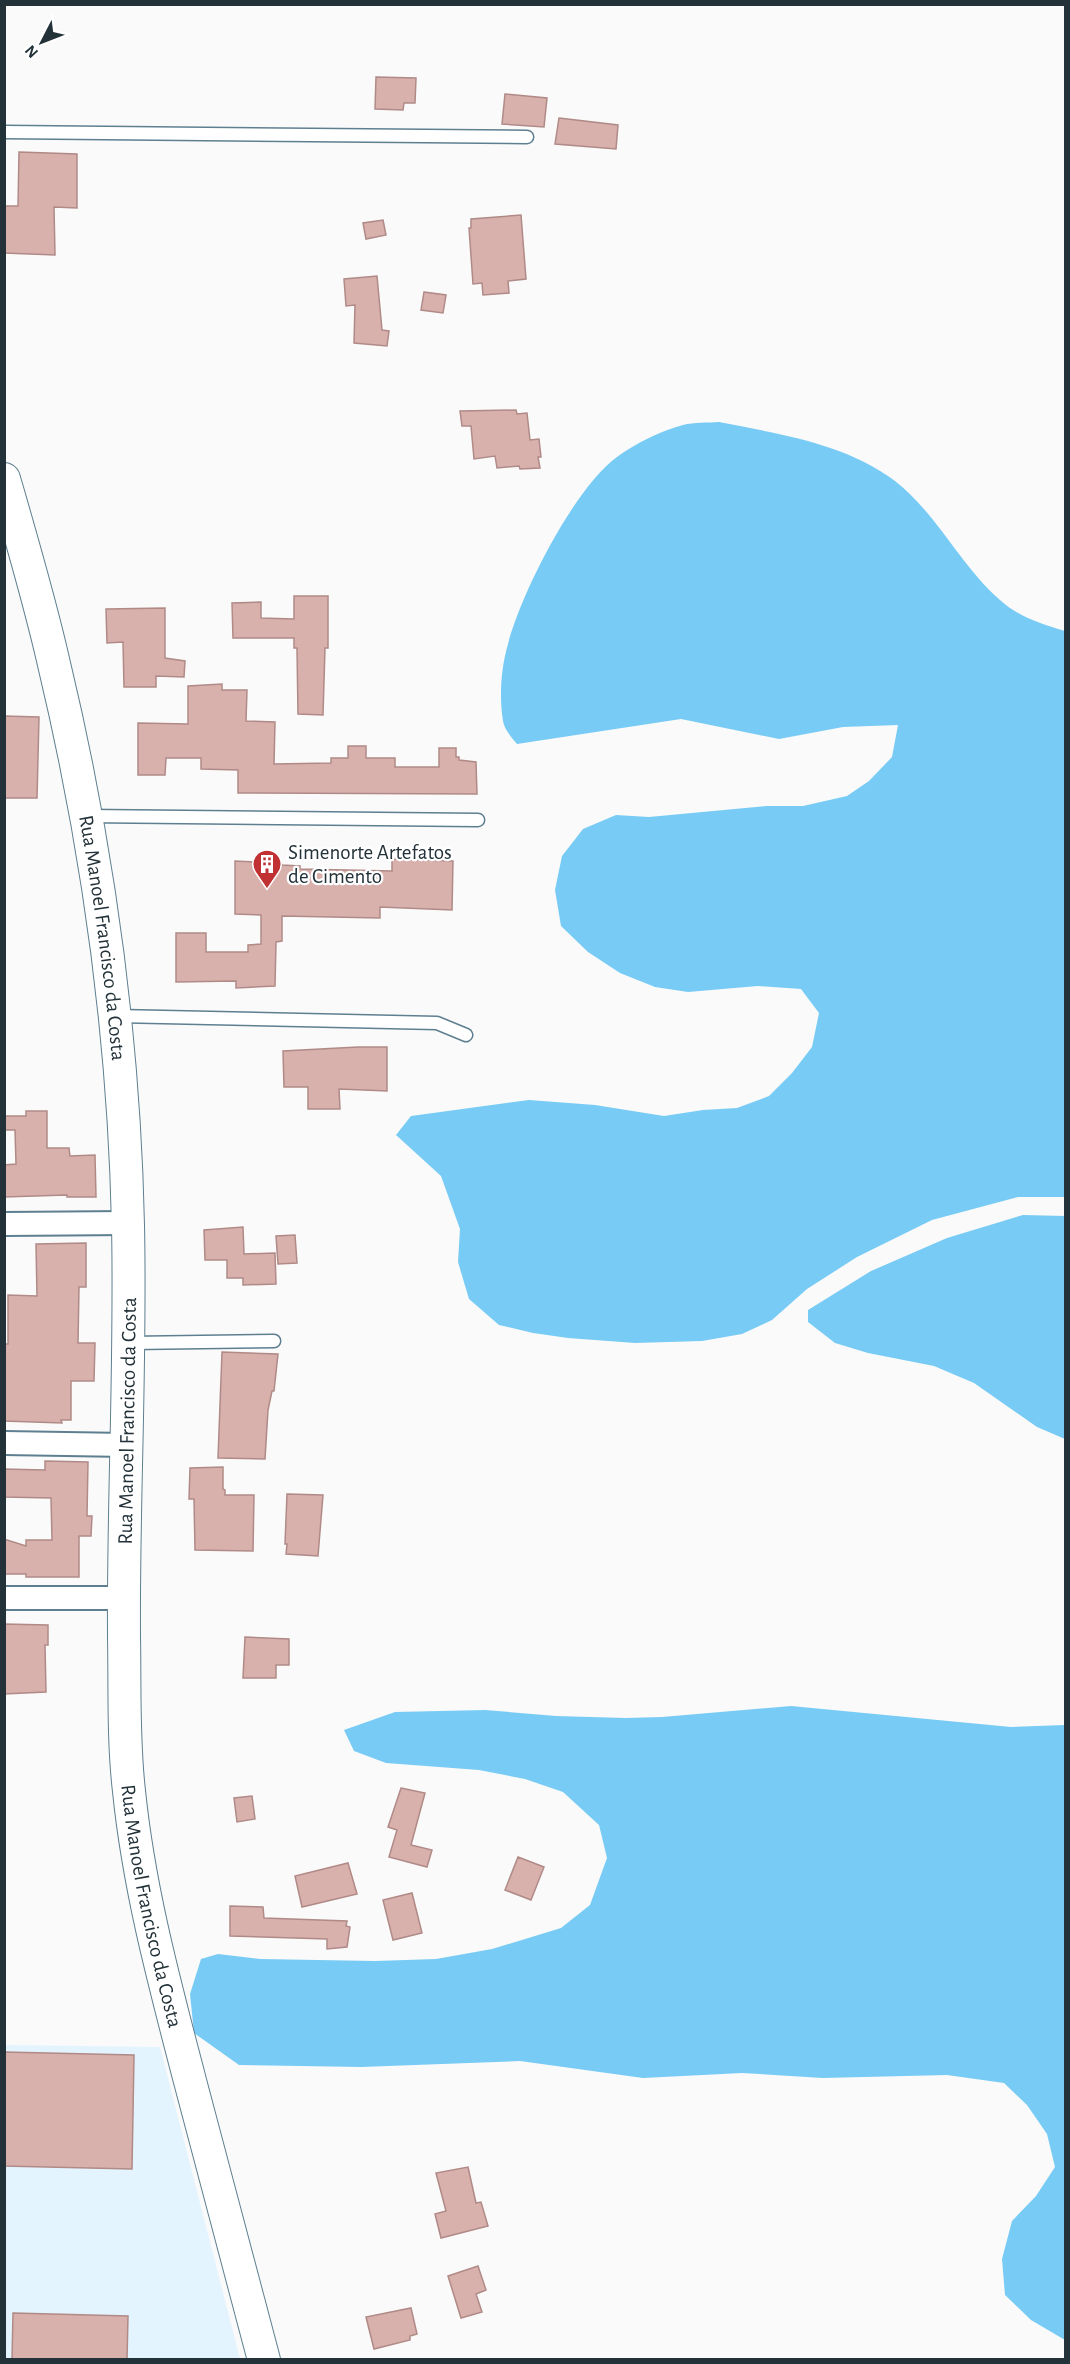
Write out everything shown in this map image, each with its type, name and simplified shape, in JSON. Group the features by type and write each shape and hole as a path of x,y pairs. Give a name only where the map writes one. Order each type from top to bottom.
{"main road":[{"name":"Rua Manoel Francisco da Costa","path":"4,479 55,669 85,816 115,1016 125,1136 128,1224 129,1343 124,1598 125,1733 128,1786 140,1870 161,1972 264,2360"}],"street":[{"path":"4,1224 128,1224"},
{"path":"4,1443 127,1445"},
{"path":"4,1598 124,1598"}],"lane":[{"path":"4,132 526,137"},
{"path":"85,816 478,820"},
{"path":"115,1016 437,1023 466,1035"},
{"path":"129,1343 274,1341"}],"shaded area":[{"path":"719,422 811,442 855,457 876,468 895,481 924,509 972,571 1000,600 1022,615 1065,631 1065,1197 1018,1197 932,1220 857,1257 807,1289 772,1320 742,1334 702,1341 635,1343 533,1333 499,1325 469,1299 458,1262 460,1229 441,1176 396,1135 411,1116 529,1100 595,1105 664,1116 737,1108 769,1096 792,1073 812,1047 819,1013 801,989 758,986 688,992 655,987 620,973 588,952 561,926 555,890 562,856 583,829 616,815 649,817 766,806 803,806 847,796 869,781 892,757 898,725 843,727 779,739 681,719 517,744 505,727 501,692 506,653 515,623 537,570 567,516 601,472 617,457 640,442 683,425"},
{"path":"1023,1215 1065,1216 1065,1439 1037,1427 974,1383 934,1366 868,1353 835,1343 808,1322 808,1310 871,1271 947,1238"},
{"path":"791,1706 1011,1727 1065,1725 1065,2340 1031,2320 1005,2295 1002,2259 1012,2221 1036,2196 1055,2167 1047,2134 1027,2105 1004,2083 947,2075 823,2078 742,2073 643,2078 520,2061 361,2067 239,2065 194,2033 190,1994 201,1959 218,1954 260,1959 375,1961 436,1959 492,1949 561,1928 590,1905 607,1858 599,1825 563,1792 525,1779 479,1770 386,1763 354,1751 344,1730 395,1712 485,1710 556,1716 626,1718"},
{"path":"5,2045 160,2047 240,2359 5,2360"}],"building":[{"path":"376,77 416,78 415,103 404,103 403,110 375,109"},
{"path":"505,94 547,98 544,127 502,124"},
{"path":"559,118 618,125 616,149 555,144"},
{"path":"19,152 77,154 77,208 54,207 55,255 4,253 4,206 18,206"},
{"path":"521,215 526,279 508,281 509,293 483,295 482,283 473,284 469,228 471,228 471,219"},
{"path":"383,220 386,235 366,239 363,223"},
{"path":"377,276 382,330 389,331 387,346 354,343 355,305 346,306 344,279"},
{"path":"424,292 446,295 443,313 421,310"},
{"path":"516,410 517,414 527,413 530,440 539,439 540,468 520,469 519,466 497,468 495,456 474,459 471,426 462,426 460,411"},
{"path":"294,596 328,596 328,648 325,648 323,715 298,714 297,648 294,648 294,638 233,638 232,603 261,602 261,618 294,619"},
{"path":"165,608 165,658 185,661 184,677 156,676 156,687 124,687 123,642 107,643 106,609"},
{"path":"222,684 222,690 247,690 246,721 275,722 274,764 331,763 331,758 348,758 348,746 366,746 366,758 395,758 395,767 439,767 439,748 456,748 456,757 459,757 459,760 476,762 477,794 238,793 238,770 201,769 201,758 166,758 165,775 138,775 138,723 188,724 188,686"},
{"path":"4,716 39,717 37,798 4,798"},
{"path":"392,859 453,861 452,910 380,907 380,918 282,916 282,941 276,942 275,986 236,988 236,981 176,982 176,933 206,933 206,952 248,952 248,945 261,944 261,915 235,914 235,861 281,863 282,865 300,866 300,869 392,871"},
{"path":"387,1047 387,1091 339,1089 340,1109 308,1109 308,1087 284,1087 283,1051"},
{"path":"26,1111 47,1111 47,1148 69,1148 70,1156 95,1155 96,1197 67,1197 67,1195 4,1197 4,1165 16,1164 15,1130 4,1130 4,1116 26,1116"},
{"path":"243,1227 244,1254 275,1253 276,1284 243,1285 243,1278 227,1278 227,1260 205,1260 204,1230"},
{"path":"295,1235 297,1263 278,1264 276,1236"},
{"path":"86,1243 86,1287 79,1287 78,1343 95,1343 94,1381 71,1381 71,1420 61,1420 62,1423 4,1421 4,1344 8,1344 8,1295 37,1296 36,1244"},
{"path":"222,1352 278,1354 274,1391 272,1391 268,1410 265,1459 218,1458"},
{"path":"45,1461 88,1462 87,1516 92,1516 91,1536 79,1536 79,1577 26,1577 26,1574 4,1574 4,1539 26,1546 26,1540 52,1540 51,1498 4,1497 4,1469 45,1470"},
{"path":"223,1467 225,1495 254,1495 253,1551 195,1550 194,1499 189,1499 190,1468"},
{"path":"287,1494 323,1495 318,1556 286,1554"},
{"path":"4,1624 48,1625 48,1645 45,1645 46,1692 4,1694"},
{"path":"245,1637 289,1639 289,1665 276,1665 276,1678 243,1678"},
{"path":"401,1788 425,1793 411,1845 432,1850 427,1867 389,1857 397,1830 388,1827"},
{"path":"252,1796 255,1819 237,1822 234,1798"},
{"path":"518,1857 544,1867 531,1900 505,1890"},
{"path":"348,1863 357,1894 302,1907 295,1876"},
{"path":"412,1893 422,1933 393,1940 383,1900"},
{"path":"230,1906 263,1907 264,1918 347,1921 346,1926 350,1927 347,1947 327,1949 327,1939 230,1936"},
{"path":"4,2052 134,2055 132,2169 4,2166"},
{"path":"468,2167 476,2203 481,2202 488,2226 441,2238 435,2214 446,2211 436,2173"},
{"path":"478,2266 486,2290 476,2294 482,2312 461,2318 448,2276"},
{"path":"411,2308 417,2334 410,2336 410,2340 374,2349 366,2317"},
{"path":"13,2313 128,2316 127,2360 12,2360"}],"place":[{"name":"Simenorte Artefatos de Cimento","path":"267,890"}]}
